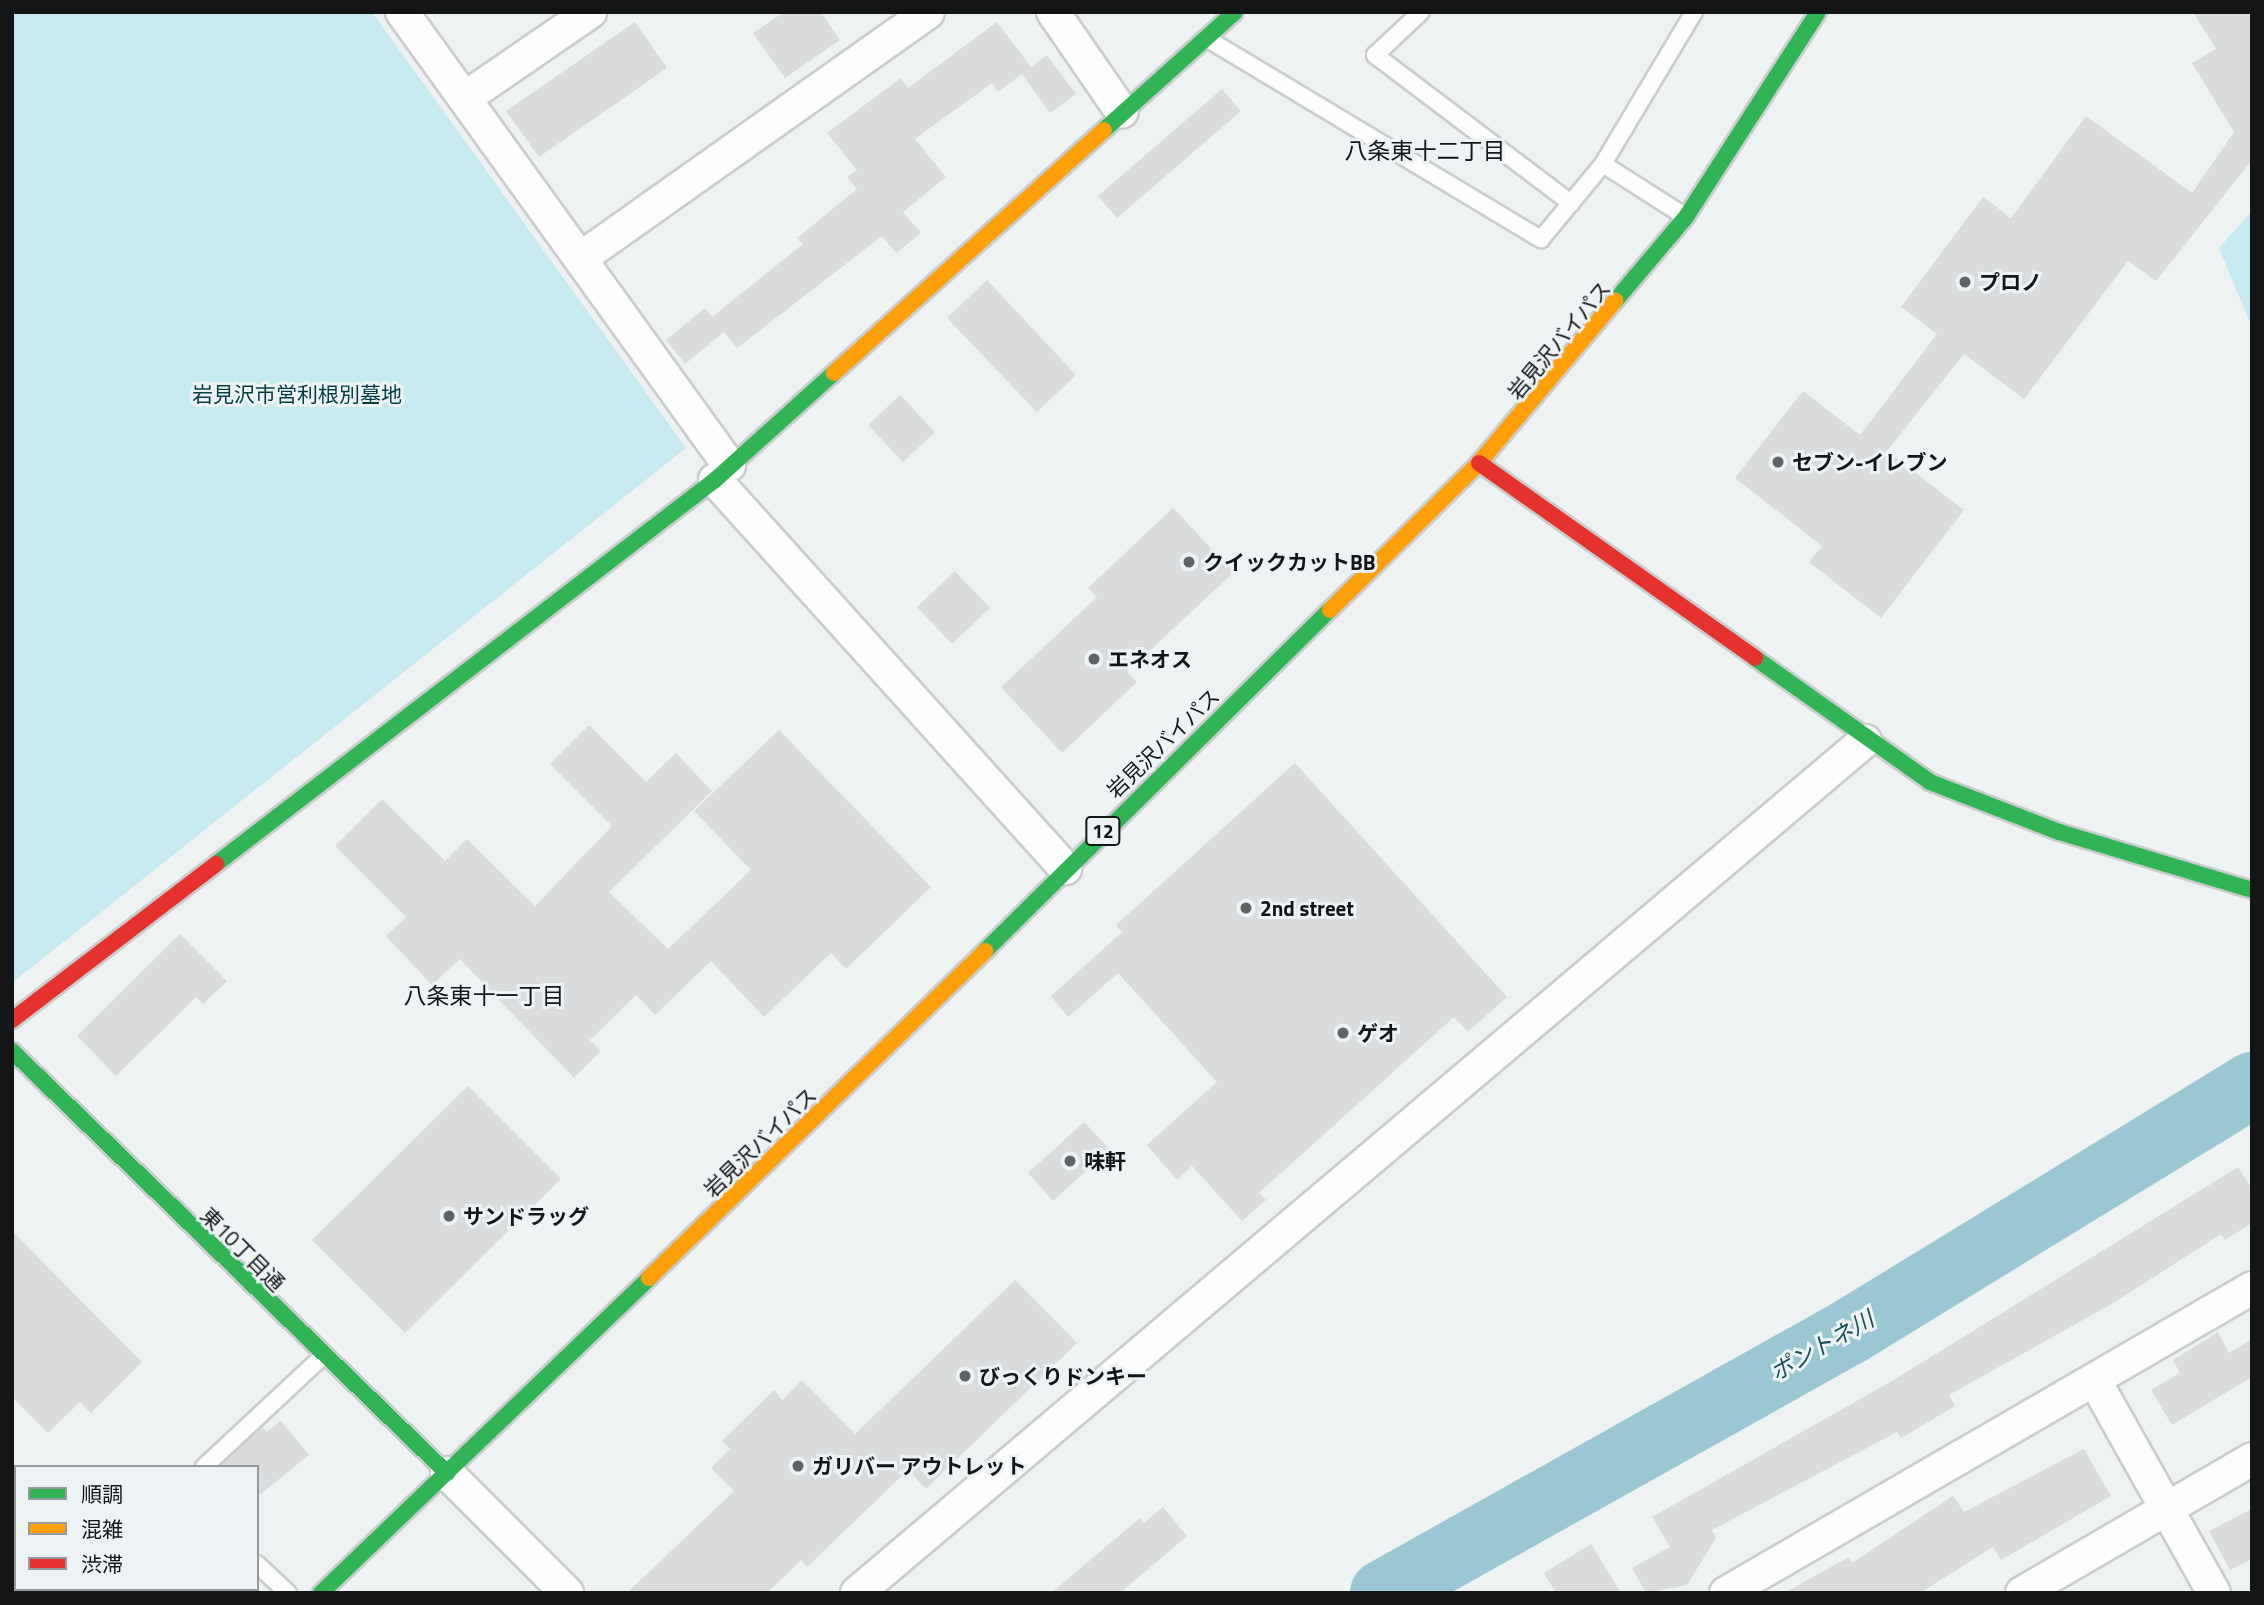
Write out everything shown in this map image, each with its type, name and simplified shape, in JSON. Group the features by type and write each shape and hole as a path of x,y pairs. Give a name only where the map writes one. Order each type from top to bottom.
{"main road":[{"path":"12,1020 722,472 1235,12"},
{"name":"岩見沢バイパス","path":"321,1593 447,1474 1479,463 1550,386 1686,217 1818,12"},
{"path":"1479,463 1865,741 1930,782 1992,809 2252,890"},
{"name":"東10丁目通","path":"12,1051 322,1357 447,1474"}],"street":[{"path":"402,12 581,258 722,472 1065,868"},
{"path":"465,98 590,12"},
{"path":"581,258 928,12"},
{"path":"1053,12 1122,112"},
{"path":"857,1593 1865,741"},
{"path":"1726,1593 1762,1585 2252,1288"},
{"path":"2095,1381 2170,1506 2214,1593"},
{"path":"2022,1593 2252,1459"},
{"path":"447,1474 567,1593"}],"lane":[{"path":"1421,12 1375,55 1571,202"},
{"path":"1206,38 1541,239 1604,164 1695,12"},
{"path":"1604,164 1686,217"},
{"path":"206,1465 322,1357"},
{"path":"259,1566 288,1593"}],"green space":[{"name":"岩見沢市営利根別墓地","path":"12,12 372,12 686,448 12,983"},
{"path":"2252,211 2252,328 2219,248"}],"building":[{"path":"784,12 821,12 840,40 785,78 753,33"},
{"path":"2193,12 2252,12 2252,160 2156,281 2128,261 2024,399 1964,354 1887,451 1964,510 1881,618 1809,562 1822,546 1735,478 1803,391 1860,435 1937,334 1901,307 1983,197 2011,218 2086,116 2192,193 2234,132 2192,63 2216,49"},
{"path":"635,22 667,68 539,157 506,111"},
{"path":"997,22 1031,67 1047,55 1076,94 1050,113 1022,74 998,92 992,83 915,139 946,177 903,212 921,233 896,253 882,236 737,348 724,332 685,364 666,340 705,308 712,317 803,244 797,238 857,189 847,177 857,170 827,133 901,78 908,88"},
{"path":"1222,89 1241,111 1117,218 1098,196"},
{"path":"987,280 1076,375 1037,412 947,318"},
{"path":"900,395 935,432 903,462 868,425"},
{"path":"1173,508 1234,572 1127,672 1137,682 1062,753 1001,687 1097,597 1088,588"},
{"path":"955,571 990,608 952,644 917,607"},
{"path":"589,725 646,782 676,753 712,791 609,892 668,949 751,870 694,811 779,730 931,887 846,969 831,953 764,1017 711,961 655,1015 636,995 590,1040 601,1051 574,1078 460,959 432,985 386,936 406,917 335,846 382,799 445,861 467,839 535,906 612,826 550,764"},
{"path":"1295,763 1507,997 1468,1032 1454,1017 1259,1193 1266,1200 1242,1221 1192,1166 1177,1180 1147,1145 1217,1082 1118,973 1068,1017 1051,996 1122,932 1116,925"},
{"path":"180,934 227,981 203,1004 196,997 116,1076 77,1036"},
{"path":"468,1086 561,1179 405,1333 312,1240"},
{"path":"1084,1122 1110,1149 1053,1201 1028,1173"},
{"path":"2238,1167 2252,1189 2252,1223 2225,1240 2221,1234 2115,1302 1949,1395 1955,1406 1901,1438 1897,1432 1712,1530 1716,1538 1687,1585 1646,1593 1632,1568 1670,1547 1652,1517 1892,1381"},
{"path":"12,1231 142,1362 91,1413 80,1402 48,1433 12,1397"},
{"path":"1015,1280 1077,1343 926,1489 908,1470 807,1567 801,1560 767,1593 627,1593 734,1491 711,1468 730,1449 722,1441 774,1390 782,1400 802,1380 855,1434"},
{"path":"2218,1332 2229,1353 2252,1339 2252,1377 2172,1425 2151,1390 2180,1373 2173,1360"},
{"path":"281,1421 309,1455 259,1495 259,1465 222,1465 262,1427 267,1432"},
{"path":"2084,1449 2111,1496 2001,1560 1993,1547 1920,1593 1784,1593 1849,1557 1852,1563 1953,1496 1964,1512"},
{"path":"1163,1507 1187,1536 1120,1593 1051,1593 1140,1518 1144,1523"},
{"path":"2252,1509 2252,1559 2230,1570 2209,1531"},
{"path":"1591,1544 1621,1593 1556,1593 1544,1573"}],"waterway":[{"name":"ポントネ川","path":"1383,1593 1849,1332 2252,1085"}],"traffic: fast":[{"path":"1104,130 1235,12"},
{"path":"1615,301 1686,217 1818,12"},
{"path":"216,864 715,480 834,373"},
{"path":"985,951 1330,610"},
{"path":"1755,658 1930,782 2059,832 2252,890"},
{"path":"12,1051 447,1473"},
{"path":"321,1593 649,1278"}],"traffic: slow":[{"path":"834,373 1104,130"},
{"path":"1330,610 1479,463 1615,301"},
{"path":"649,1278 985,951"}],"traffic: jam":[{"path":"1479,463 1755,658"},
{"path":"12,1020 216,864"}],"place":[{"name":"プロノ","path":"1965,282"},
{"name":"セブン-イレブン","path":"1778,462"},
{"name":"クイックカットBB","path":"1189,562"},
{"name":"エネオス","path":"1094,659"},
{"name":"2nd street","path":"1246,908"},
{"name":"ゲオ","path":"1343,1033"},
{"name":"味軒","path":"1070,1161"},
{"name":"サンドラッグ","path":"449,1216"},
{"name":"びっくりドンキー","path":"965,1376"},
{"name":"ガリバー アウトレット","path":"798,1466"}],"district":[{"name":"八条東十二丁目","path":"1425,151"},
{"name":"八条東十一丁目","path":"484,996"}]}
